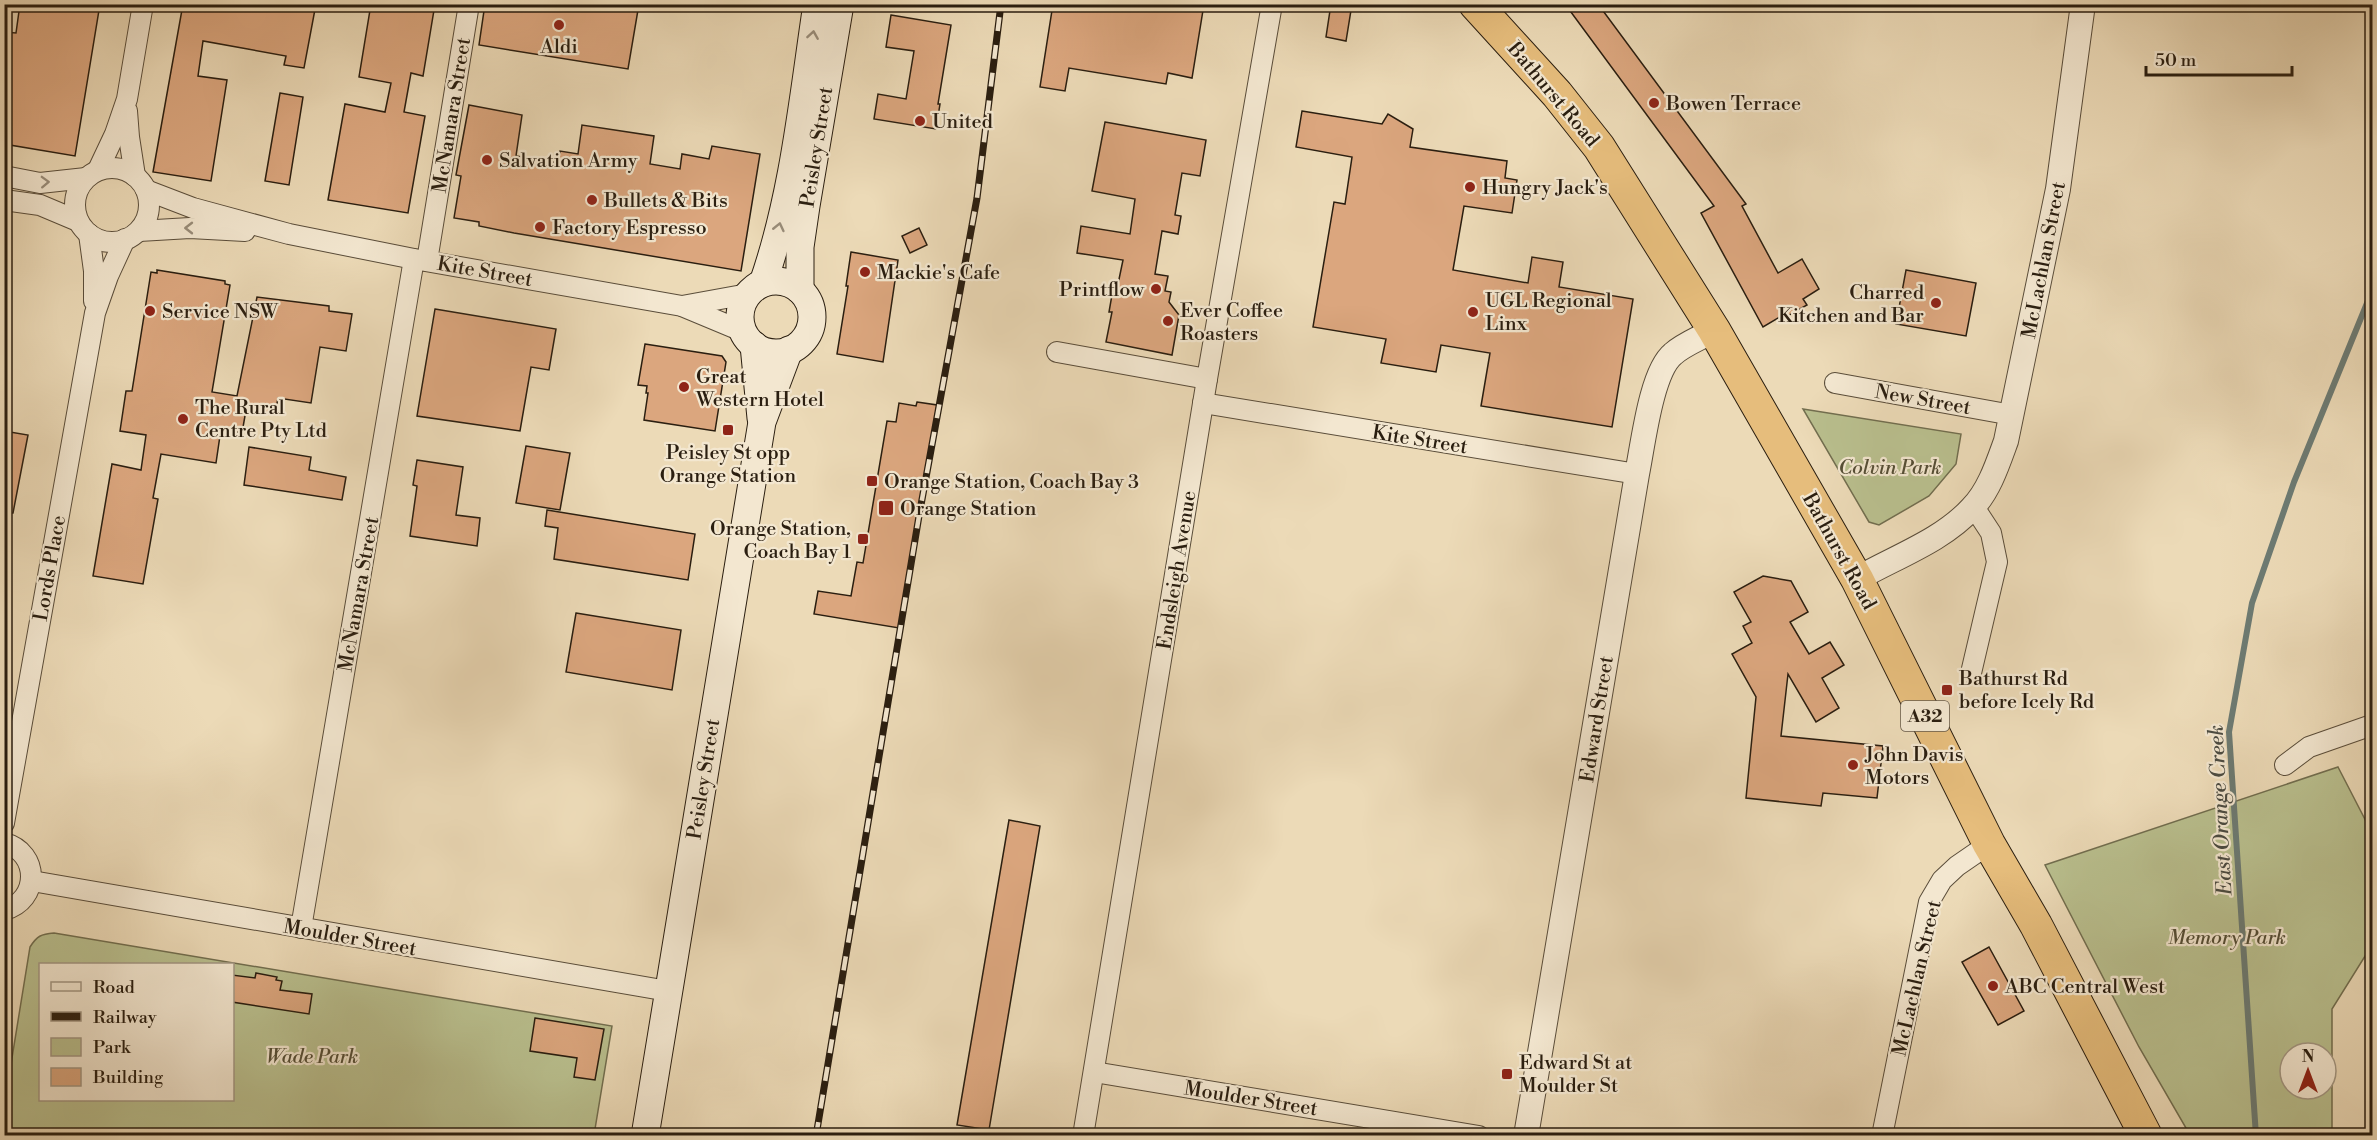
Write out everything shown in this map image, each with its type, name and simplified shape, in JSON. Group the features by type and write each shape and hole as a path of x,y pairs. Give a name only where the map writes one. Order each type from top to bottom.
{"highway":[{"name":"Bathurst Road","path":"1475,4 1580,120 1714,330 1857,579 1989,844 2036,925 2146,1136"}],"main road":[{"name":"Peisley Street","path":"755,289 772,258 786,198 818,4"},
{"name":"Peisley Street","path":"800,290 800,256 806,206 840,4"},
{"path":"782,281 800,290 809,305 811,323 807,334 799,344 777,353 765,351 748,338 740,312 755,289 782,281"},
{"name":"Peisley Street","path":"748,338 762,422"},
{"name":"Peisley Street","path":"645,1136 762,422 789,350"}],"street":[{"path":"83,227 75,210 76,198 79,187 92,174 115,134 127,99 143,4"},
{"name":"McNamara Street","path":"301,928 420,260 469,4"},
{"name":"Endsleigh Avenue","path":"1083,1136 1207,379 1272,4"},
{"name":"McLachlan Street","path":"1857,579 1950,528 1974,507 1998,464 2012,415 2058,189 2083,4"},
{"path":"4,200 40,205 106,241 132,235 149,212 129,137 127,99"},
{"path":"4,176 40,183 118,168 141,183"},
{"name":"Kite Street","path":"141,183 193,208 289,234 420,260 682,306 748,338"},
{"name":"Lords Place","path":"4,823 94,313 94,271 83,227"},
{"name":"Kite Street","path":"132,235 190,228 289,234"},
{"name":"Lords Place","path":"94,313 108,276 132,235"},
{"name":"Kite Street","path":"682,306 755,289"},
{"name":"Edward Street","path":"1526,1136 1637,474 1655,388 1661,371 1672,354 1714,330"},
{"path":"1057,352 1207,379"},
{"name":"New Street","path":"1835,383 2012,415"},
{"name":"Kite Street","path":"1203,403 1637,474"},
{"path":"1971,673 1997,562 1990,533 1974,507"},
{"path":"2285,765 2309,747 2373,725"},
{"path":"4,843 18,849 25,856 32,872 32,881 25,897 19,904 4,910"},
{"name":"McLachlan Street","path":"1882,1136 1929,902 1942,880 1957,866 1989,844"},
{"name":"Moulder Street","path":"32,881 668,991"},
{"name":"Moulder Street","path":"1094,1072 1479,1136"}],"green space":[{"name":"Colvin Park","path":"1803,409 1961,434 1956,464 1929,496 1879,525 1869,522"},
{"name":"Memory Park","path":"2338,767 2372,833 2372,945 2332,1009 2332,1041 2278,1041 2278,1101 2332,1101 2332,1135 2190,1135 2139,1047 2045,865"},
{"name":"Wade Park","path":"54,933 234,963 612,1026 594,1135 5,1136 5,1101 30,947 43,935"}],"building":[{"path":"20,4 100,4 75,156 4,144 4,32 16,33"},
{"path":"183,4 316,4 304,68 284,65 286,56 203,41 198,76 227,80 211,181 153,172"},
{"path":"371,4 435,4 423,76 411,73 404,112 425,116 408,213 328,200 345,104 385,112 391,83 359,77"},
{"name":"Aldi","path":"485,4 639,4 628,69 479,45"},
{"path":"1053,4 1204,4 1192,78 1168,73 1166,84 1069,68 1065,91 1040,87"},
{"path":"1331,4 1352,4 1346,41 1326,37"},
{"path":"1565,4 1598,4 1746,204 1742,206 1778,273 1802,259 1819,289 1803,299 1807,305 1763,327 1701,213 1714,206"},
{"path":"891,15 951,25 936,129 874,119 878,94 906,99 914,51 886,47"},
{"path":"280,93 303,97 289,185 265,181"},
{"path":"469,105 522,115 516,156 558,163 560,151 578,154 582,125 654,136 650,164 680,169 682,154 709,159 712,146 760,154 741,271 514,233 479,226 479,222 454,218 461,176 456,175"},
{"name":"UGL Regional Linx","path":"1302,111 1382,124 1388,114 1413,129 1410,147 1507,161 1505,178 1517,180 1512,213 1464,206 1453,270 1528,283 1532,257 1563,262 1559,287 1633,299 1612,427 1481,406 1490,353 1441,345 1436,372 1381,363 1386,339 1313,327 1334,202 1345,204 1352,157 1296,147"},
{"path":"1105,122 1206,140 1200,176 1182,173 1175,215 1181,216 1178,234 1162,231 1155,274 1168,276 1165,291 1171,292 1169,302 1179,315 1172,355 1106,342 1112,312 1109,312 1113,289 1117,289 1123,260 1077,253 1081,226 1130,234 1135,199 1092,191"},
{"path":"919,228 927,245 910,253 902,236"},
{"path":"851,252 898,260 883,362 837,354"},
{"path":"157,270 225,281 225,284 230,285 212,392 237,396 257,297 329,306 329,311 352,314 346,351 320,347 311,403 278,398 275,414 246,410 242,433 221,429 216,463 161,454 153,498 158,499 143,584 93,576 112,464 141,470 146,435 120,431 126,391 132,391 151,272 157,273"},
{"name":"Charred Kitchen and Bar","path":"1906,270 1976,283 1966,336 1896,324"},
{"path":"435,309 556,329 549,370 531,367 520,431 417,416"},
{"name":"Great Western Hotel","path":"645,344 722,356 726,362 715,431 644,420 647,386 638,385"},
{"path":"917,402 937,405 899,628 814,614 818,591 851,596 857,562 863,563 887,421 896,422 899,403 916,406"},
{"path":"4,431 28,435 13,513 4,513"},
{"path":"526,446 570,453 560,510 516,503"},
{"path":"249,447 311,457 309,470 346,477 342,500 244,485"},
{"path":"417,460 463,467 456,515 480,518 477,546 410,536 417,486 413,485"},
{"path":"547,510 695,534 688,580 554,559 558,528 545,526"},
{"path":"1763,576 1791,581 1808,612 1790,622 1809,654 1830,642 1844,665 1822,678 1839,708 1816,722 1788,674 1781,736 1883,746 1877,798 1823,793 1821,806 1746,798 1756,697 1732,654 1752,643 1743,626 1751,622 1734,592"},
{"path":"576,613 681,630 672,690 566,672"},
{"path":"1009,820 1040,826 989,1130 957,1125"},
{"name":"ABC Central West","path":"1989,947 2024,1011 1998,1025 1962,962"},
{"path":"256,973 277,977 276,980 282,981 280,990 312,994 309,1014 234,1002 234,975 255,978"},
{"path":"535,1018 604,1029 595,1080 574,1077 577,1058 530,1051"}],"waterway":[{"name":"East Orange Creek","path":"2256,1136 2229,732 2252,603 2294,482 2372,291"}],"railway":[{"path":"816,1136 919,516 977,198 1001,4"}],"place":[{"name":"Aldi","path":"559,25"},
{"name":"Bowen Terrace","path":"1654,103"},
{"name":"United","path":"920,121"},
{"name":"Salvation Army","path":"487,160"},
{"name":"Hungry Jack's","path":"1470,187"},
{"name":"Bullets & Bits","path":"592,200"},
{"name":"Factory Espresso","path":"540,227"},
{"name":"Mackie's Cafe","path":"865,272"},
{"name":"Printflow","path":"1156,289"},
{"name":"Charred Kitchen and Bar","path":"1936,303"},
{"name":"Service NSW","path":"150,311"},
{"name":"UGL Regional Linx","path":"1473,312"},
{"name":"Ever Coffee Roasters","path":"1168,321"},
{"name":"Great Western Hotel","path":"684,387"},
{"name":"The Rural Centre Pty Ltd","path":"183,419"},
{"name":"Peisley St opp Orange Station","path":"728,430"},
{"name":"Orange Station, Coach Bay 3","path":"872,481"},
{"name":"Orange Station","path":"886,508"},
{"name":"Orange Station, Coach Bay 1","path":"863,539"},
{"name":"Bathurst Rd before Icely Rd","path":"1947,690"},
{"name":"John Davis Motors","path":"1853,765"},
{"name":"ABC Central West","path":"1993,986"},
{"name":"Edward St at Moulder St","path":"1507,1074"}]}
